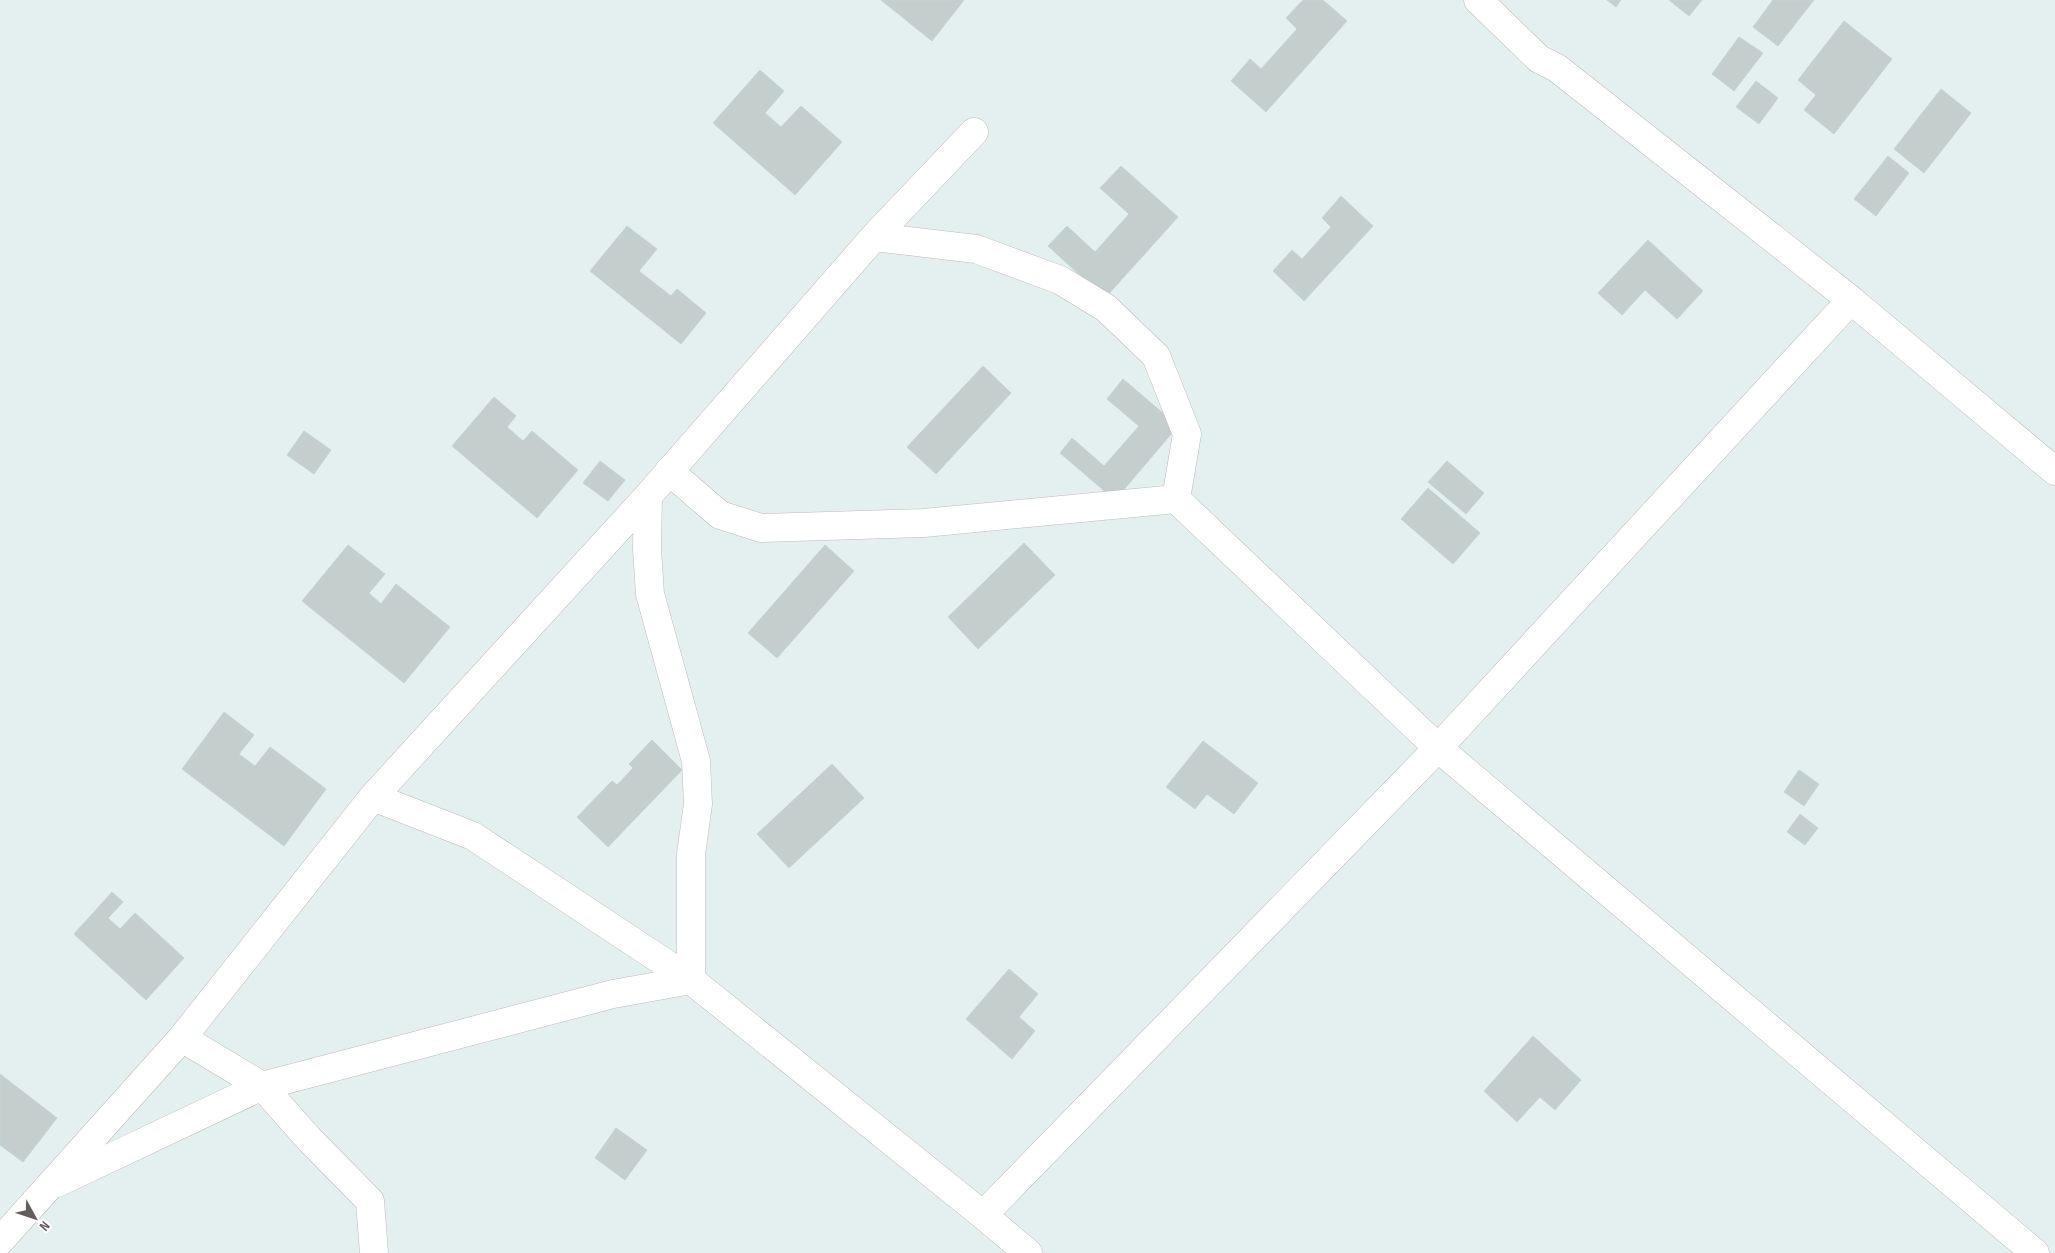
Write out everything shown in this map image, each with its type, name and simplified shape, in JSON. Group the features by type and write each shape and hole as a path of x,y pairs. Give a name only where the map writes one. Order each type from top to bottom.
{"street":[{"path":"1478,0 1539,59 1557,68 1851,300 2055,471"},
{"path":"0,1241 182,1038 374,797 648,496 874,237 974,132"},
{"path":"874,237 976,249 1060,280 1106,308 1156,356 1187,434 1176,499"},
{"path":"983,1215 1438,748 1851,300"},
{"path":"669,471 720,515 762,528 924,523 1176,499 1438,748 2036,1253"},
{"path":"648,496 647,549 650,594 696,762 698,804 691,854 691,980"},
{"path":"374,797 473,836 691,980 1028,1253"},
{"path":"46,1188 262,1086 613,994 691,980"},
{"path":"182,1038 262,1086 309,1139 370,1201 374,1253"}],"building":[{"path":"881,0 964,0 932,41"},
{"path":"1303,0 1323,0 1347,21 1266,112 1231,81 1250,59 1261,69 1297,29 1286,18"},
{"path":"1607,0 1621,0 1616,7"},
{"path":"1669,0 1702,0 1689,16"},
{"path":"1773,0 1814,0 1778,46 1753,27"},
{"path":"1844,21 1892,59 1834,134 1804,110 1816,95 1798,80"},
{"path":"1739,37 1763,53 1734,91 1712,74"},
{"path":"760,70 784,91 765,113 781,127 801,106 842,142 795,195 713,123"},
{"path":"1756,81 1778,98 1759,124 1736,107"},
{"path":"1941,89 1971,113 1924,173 1894,149"},
{"path":"1888,156 1909,173 1876,216 1854,199"},
{"path":"1121,166 1178,217 1105,298 1048,246 1067,226 1095,252 1129,214 1100,188"},
{"path":"1341,196 1373,226 1304,301 1273,271 1292,250 1302,259 1331,227 1322,218"},
{"path":"627,226 657,249 639,271 671,296 677,289 706,313 681,344 590,271"},
{"path":"1648,240 1703,291 1677,319 1645,290 1622,315 1598,293"},
{"path":"983,366 1011,393 936,474 907,447"},
{"path":"1123,379 1178,426 1115,500 1060,453 1072,438 1104,466 1139,426 1107,399"},
{"path":"494,397 516,416 507,427 523,441 532,431 578,470 537,518 452,446"},
{"path":"304,431 331,450 314,474 287,455"},
{"path":"600,461 625,480 608,501 583,483"},
{"path":"1447,461 1484,493 1466,514 1428,482"},
{"path":"1428,488 1480,533 1453,564 1401,519"},
{"path":"1024,543 1055,575 978,649 948,617"},
{"path":"348,545 385,574 369,593 381,604 396,584 450,627 404,683 302,601"},
{"path":"825,545 854,571 777,658 748,633"},
{"path":"224,712 254,735 239,754 255,766 270,747 326,789 284,846 182,769"},
{"path":"652,740 682,770 608,847 577,817 612,781 617,785 633,768 629,764"},
{"path":"1203,741 1258,783 1234,814 1207,794 1195,809 1166,787"},
{"path":"832,764 864,798 789,868 757,834"},
{"path":"1799,770 1819,784 1804,806 1784,792"},
{"path":"1800,814 1818,828 1805,845 1787,832"},
{"path":"112,892 123,902 108,918 120,929 135,913 184,958 146,1000 74,934"},
{"path":"1009,969 1038,994 1019,1017 1035,1031 1012,1059 966,1019"},
{"path":"1533,1036 1581,1080 1555,1110 1540,1097 1517,1122 1484,1091"},
{"path":"0,1074 57,1118 23,1162 0,1145"},
{"path":"616,1128 647,1150 625,1180 595,1158"}]}
